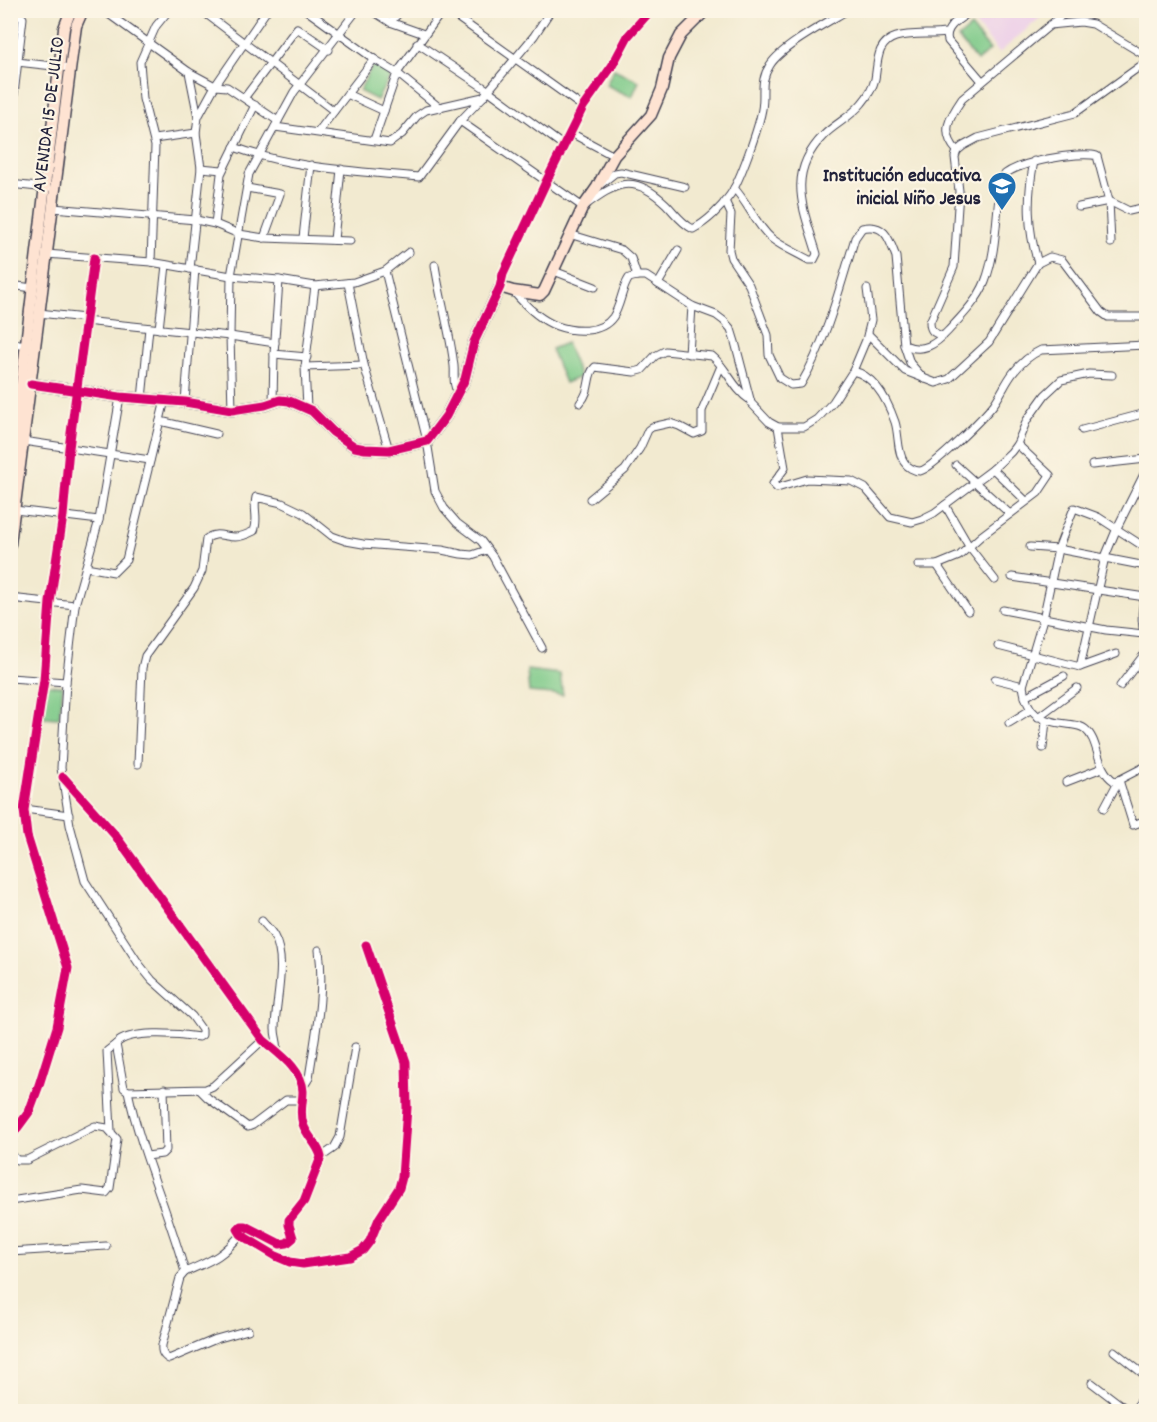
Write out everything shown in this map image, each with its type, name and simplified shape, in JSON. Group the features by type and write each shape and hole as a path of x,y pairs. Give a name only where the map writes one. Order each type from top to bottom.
{"street":[{"path":"10,128 14,64 23,18 14,10"},
{"name":"AVENIDA 15 DE JULIO","path":"65,67 64,27 71,10"},
{"name":"AVENIDA 15 DE JULIO","path":"13,479 23,441 19,411 31,384 30,345 33,288 50,188 65,67 76,26 83,10"},
{"path":"103,10 189,72 215,86 227,87 245,97 277,124 390,143 426,110 486,94"},
{"path":"151,262 155,146 143,99 140,62 156,26 169,10"},
{"path":"201,10 334,111"},
{"path":"198,117 215,86 267,10"},
{"path":"232,410 231,276 249,174 299,86 340,36 357,10"},
{"path":"371,10 390,22 424,34"},
{"path":"390,22 402,10"},
{"path":"374,140 397,73 443,10"},
{"path":"447,10 584,107"},
{"path":"234,147 259,156 341,170 419,177 460,121 486,94 534,36 551,10"},
{"path":"31,384 120,397 185,402 232,410 289,401 307,408 333,432 355,447 389,450 427,441 446,416 465,379 474,342 500,287 503,274 584,107 612,66 628,36 651,10"},
{"path":"500,287 540,295 544,291 583,207 614,156 651,115 662,89 669,58 681,35 706,10"},
{"path":"583,207 612,186 631,184 646,189 664,202 684,225 693,229 701,225 725,201 734,188 762,109 762,83 776,57 814,29 848,10"},
{"path":"734,188 762,229 772,239 809,260 814,260 817,254 801,202 799,187 807,158 823,136 852,114 864,101 873,84 877,58 885,44 899,36 946,33 973,10"},
{"path":"957,151 948,138 947,130 950,119 962,99 1068,10"},
{"path":"306,11 397,73 440,108"},
{"path":"1050,25 1081,22 1092,24 1146,56"},
{"path":"245,97 297,28 329,50"},
{"path":"946,33 948,41 982,81"},
{"path":"417,43 564,147"},
{"path":"318,132 374,59"},
{"path":"944,336 930,329 930,322 954,267 959,190 955,157 957,151 978,138 1075,113 1146,62"},
{"path":"14,64 65,67"},
{"path":"185,402 201,168 196,134 198,117 189,72"},
{"path":"347,94 384,111"},
{"path":"215,224 222,170 255,105"},
{"path":"460,121 583,207"},
{"path":"571,133 614,156"},
{"path":"154,139 196,134"},
{"path":"904,345 916,350 926,348 944,336 984,284 995,245 997,203 1002,177 1013,168 1034,161 1098,156 1109,201 1111,243"},
{"path":"1034,161 1029,185 1030,237 1038,263"},
{"path":"303,238 311,165"},
{"path":"201,168 222,170"},
{"path":"334,240 341,170"},
{"path":"597,187 615,173 621,172 685,187"},
{"path":"10,184 50,188"},
{"name":"AVENIDA 15 DE JULIO","path":"10,549 15,510 13,479 19,411 30,345 39,313 53,208 50,188"},
{"path":"247,188 280,194 264,238"},
{"path":"725,201 731,214 729,250 749,285 768,335 769,355 780,378 791,385 801,384 831,313 855,238 862,228 873,225 883,230 896,257 904,345 910,363 924,379"},
{"path":"1079,207 1109,201 1129,211 1146,207"},
{"path":"53,208 196,220 215,224 239,234 264,238 303,238 350,242"},
{"path":"569,234 622,250 631,258 637,276"},
{"path":"658,284 678,250"},
{"path":"46,254 151,262 231,276 315,286 348,283 385,271 409,252"},
{"path":"868,334 904,372 936,383 950,379 989,342 1038,263 1050,257 1062,261 1101,312 1108,317 1146,317"},
{"path":"10,1142 29,1112 39,1085 57,1027 68,968 27,836 24,810 44,680 50,602 63,516 84,320 94,258"},
{"path":"159,329 166,265"},
{"path":"435,265 439,290 445,307 453,357 454,380 458,393"},
{"path":"385,271 427,441 435,491 444,508 457,523 481,541 542,648"},
{"path":"554,271 595,287"},
{"path":"513,291 526,306 555,326 592,330 604,326 613,317 629,278 646,276 692,306 716,315 731,329 750,400"},
{"path":"273,402 279,280"},
{"path":"348,283 364,365 389,450"},
{"path":"10,285 33,288"},
{"path":"307,408 305,367 315,286"},
{"path":"580,403 590,387 590,376 595,367 634,372 642,370 660,352 712,356 722,366 740,393 750,400 769,422 778,427 804,427 817,419 833,402 853,371 868,334 871,320 867,290"},
{"path":"689,354 692,306"},
{"path":"39,313 275,343"},
{"path":"142,399 149,328"},
{"path":"10,343 30,345"},
{"path":"853,371 861,373 873,382 895,422 903,462 919,471 930,467 981,420 1012,374 1031,355 1041,350 1146,345"},
{"path":"274,354 306,357"},
{"path":"305,367 364,365"},
{"path":"590,499 625,470 652,427 670,423 694,434 702,431 702,411 722,366"},
{"path":"778,427 785,468 773,484 777,488 807,479 851,481 865,489 890,517 912,522 922,519 945,505 993,469 1017,444 1027,420 1045,395 1061,380 1089,374 1112,375"},
{"path":"111,1131 107,1051 119,1040 130,1036 158,1034 199,1037 202,1035 202,1030 192,1016 152,980 139,964 85,881 69,814 60,758 75,605 99,520 120,397"},
{"path":"86,567 114,572 126,560 165,400"},
{"path":"1082,430 1146,413"},
{"path":"160,421 216,434"},
{"path":"23,441 150,460"},
{"path":"918,565 937,565 959,556 981,536 1038,493 1050,475 1017,444"},
{"path":"1092,465 1146,459"},
{"path":"956,465 1010,514"},
{"path":"993,469 1026,501"},
{"path":"1080,667 1091,627 1105,557 1146,470"},
{"path":"138,764 142,668 145,656 194,588 202,571 206,538 216,534 237,537 254,531 257,522 256,497 282,503 303,513 332,536 346,541 472,555 487,550"},
{"path":"945,505 970,548 995,580"},
{"path":"1146,548 1098,517 1074,508 1058,549 1043,619 1023,686 1030,710 1038,717 1046,722 1081,727 1088,731 1102,768 1114,781 1146,766"},
{"path":"15,510 99,520"},
{"path":"1030,546 1105,557 1146,566"},
{"path":"937,565 968,611"},
{"path":"1012,577 1144,597"},
{"path":"1003,610 1043,619 1145,635 1142,614 1146,589"},
{"path":"10,598 75,605"},
{"path":"999,646 1080,667 1116,654"},
{"path":"1120,686 1146,652"},
{"path":"1025,697 1064,675"},
{"path":"10,678 66,682"},
{"path":"995,679 1023,686"},
{"path":"1038,717 1077,688"},
{"path":"1009,723 1030,710"},
{"path":"1043,748 1046,722"},
{"path":"1066,782 1102,768"},
{"path":"63,777 115,835 263,1040 294,1069 302,1089 300,1114 306,1132 321,1157"},
{"path":"1104,808 1119,780"},
{"path":"1119,780 1133,825 1146,820"},
{"path":"10,807 69,814"},
{"path":"262,921 274,936 278,947 281,984 275,1027 277,1052"},
{"path":"355,1047 340,1137 334,1148 321,1157 304,1201 289,1220 293,1238 284,1243 277,1243 243,1226 238,1230 276,1256 290,1262 303,1264 350,1257 363,1250 399,1188 402,1177 406,1119 406,1062 366,945"},
{"path":"302,1089 309,1078 320,1001 322,970 319,950"},
{"path":"128,1091 201,1090 213,1086 263,1040"},
{"path":"116,1044 123,1085 128,1091 136,1127 171,1221 185,1272"},
{"path":"147,1156 162,1154 166,1150 164,1089"},
{"path":"201,1090 208,1098 248,1126 253,1125 286,1100 301,1100"},
{"path":"10,1153 17,1160 24,1161 40,1155 91,1127 103,1126 117,1139 110,1188 106,1193 82,1190 10,1202"},
{"path":"241,1234 218,1258 185,1272 180,1278 161,1350 164,1357 169,1359 216,1339 248,1330"},
{"path":"10,1252 106,1246"},
{"path":"1114,1351 1146,1376"},
{"path":"1092,1383 1131,1412 1146,1394"}],"shaded area":[{"path":"984,11 1048,11 999,53 972,20"}],"green space":[{"path":"971,27 990,50 977,61 958,38"},
{"path":"373,65 391,75 377,100 359,91"},
{"path":"614,69 639,81 632,97 606,85"},
{"path":"566,343 580,377 565,383 551,349"},
{"path":"527,670 560,674 563,695 529,692"},
{"path":"46,685 63,686 59,718 41,717"}],"cycle path":[{"path":"31,384 120,397 185,402 232,410 265,405 280,400 289,401 312,411 333,432 355,447 389,450 427,441 446,416 465,379 474,342 500,287 503,274 583,107 612,66 628,36 651,10"},
{"path":"10,1142 29,1112 39,1085 57,1027 68,968 27,836 24,810 44,680 50,602 63,516 69,448 94,258"},
{"path":"63,777 115,835 263,1040 289,1062 299,1076 303,1091 301,1111 303,1124 321,1157 304,1201 289,1220 293,1238 287,1243 280,1244 245,1226 238,1229 246,1238 290,1262 303,1264 350,1257 363,1250 399,1188 402,1177 407,1108 406,1062 366,945"}],"place":[{"name":"Institución educativa inicial Niño Jesus","path":"1002,212"}]}
